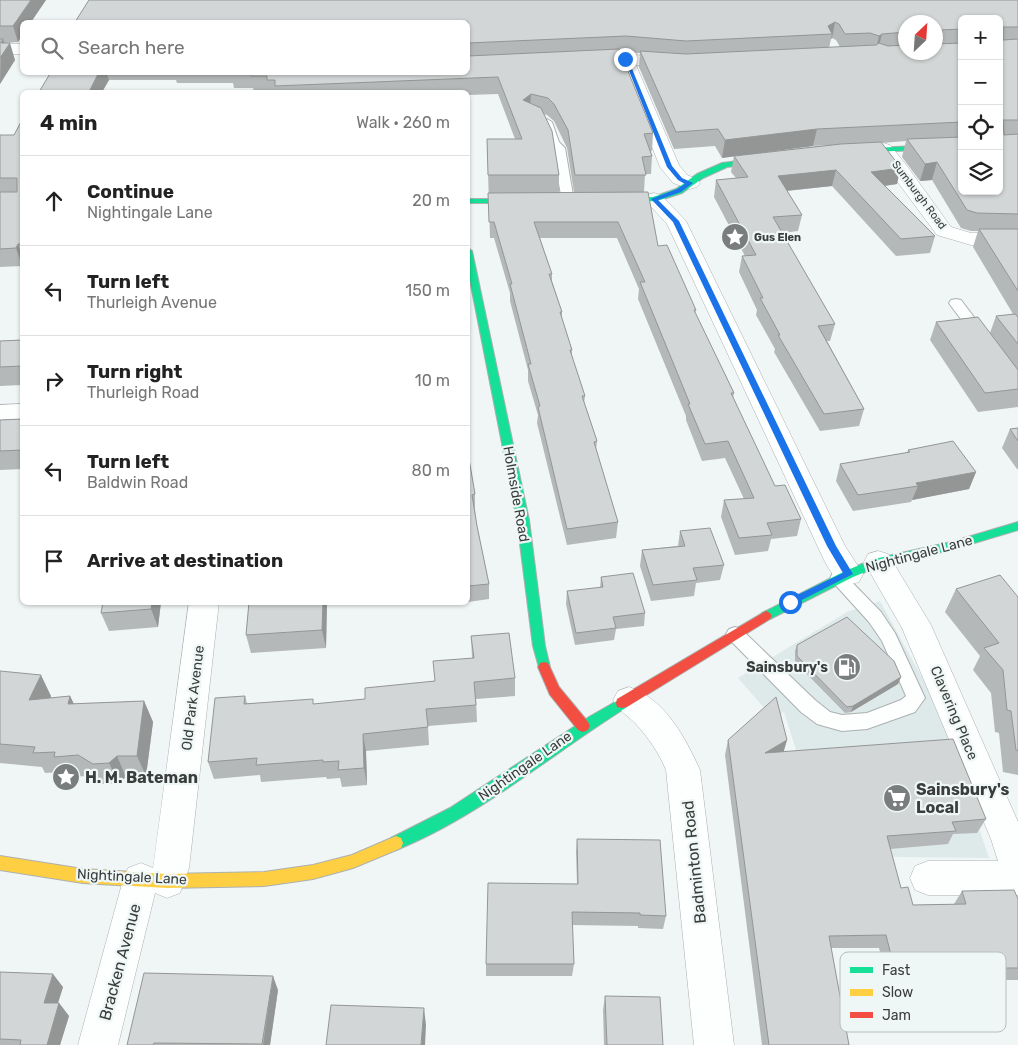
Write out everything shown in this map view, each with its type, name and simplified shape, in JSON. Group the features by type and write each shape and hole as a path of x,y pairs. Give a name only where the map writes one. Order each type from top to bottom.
{"street":[{"path":"0,49 20,49"},
{"path":"566,62 625,59 663,64 694,64"},
{"path":"625,59 670,167 680,179 690,183"},
{"path":"837,152 958,146"},
{"name":"Sumburgh Road","path":"883,149 944,231 953,236 968,240 1018,239"},
{"path":"603,201 654,199 679,190 706,173 725,166 782,158"},
{"path":"654,199 676,221 838,560 843,577"},
{"path":"470,201 540,201"},
{"name":"Holmside Road","path":"470,261 522,520 539,646 547,679 556,694 583,726"},
{"path":"0,414 20,412"},
{"name":"Nightingale Lane","path":"0,863 84,876 154,881 264,879 313,872 353,861 417,834 473,802 583,726 781,607 878,562 951,546 1018,526"},
{"name":"Clavering Place","path":"878,562 916,625 1008,839 1018,869"},
{"name":"Old Park Avenue","path":"154,881 173,851 204,605"},
{"name":"Badminton Road","path":"628,700 640,707 668,740 678,756 683,770 714,1045"},
{"path":"928,878 1018,878"},
{"name":"Bracken Avenue","path":"98,1045 154,881"}],"lane":[{"path":"536,116 542,116 546,120 554,143 559,148 568,201"},
{"path":"956,303 990,348"},
{"path":"735,634 808,706 824,718 842,723 868,721 908,706 916,698 889,638 843,577"}],"shaded area":[{"path":"880,601 937,705 989,858 830,856 784,712 772,717 738,678 847,612"}],"building":[{"path":"0,0 31,0 13,26 0,26"},
{"path":"89,0 1018,0 1018,27 1003,27 1003,15 958,15 958,29 943,30 943,15 898,15 898,33 879,36 870,33 845,34 839,24 835,22 828,26 832,34 686,41 626,36 470,43 470,20 76,20"},
{"path":"0,39 3,39 1,43 10,43 0,58"},
{"path":"1018,39 1018,120 1003,120 1003,40"},
{"path":"879,43 888,46 898,45 898,60 943,60 943,44 958,43 958,122 817,129 725,140 718,129 676,132 640,51 686,54 876,45"},
{"path":"619,49 653,133 644,134 652,156 642,157 646,175 575,175 568,130 554,104 548,98 531,94 523,100 541,108 552,131 559,175 488,175 487,139 522,139 498,77 275,86 275,80 267,80 267,76 251,76 470,75 470,56"},
{"path":"49,75 98,75 90,90 40,90"},
{"path":"1003,120 1004,135 1018,134 1018,214 977,213 967,210 937,162 925,164 907,139 958,137 958,195 1003,195"},
{"path":"20,124 20,244 16,248 0,249 0,192 17,192 17,178 0,178 0,135 14,135"},
{"path":"881,142 901,168 871,172 935,236 901,239 836,170 778,176 802,215 773,217 835,324 818,326 864,409 824,414 778,335 780,335 760,298 763,298 742,256 756,255 716,180 748,177 734,156 841,144"},
{"path":"648,192 658,246 667,245 696,310 694,310 734,393 731,393 775,486 785,485 801,519 767,523 772,535 739,538 724,500 754,498 728,441 705,444 640,282 645,282 618,222 534,222 552,274 549,274 562,312 560,312 572,350 570,350 585,396 582,396 597,441 594,442 618,522 567,529 538,407 540,406 528,364 531,364 510,284 512,284 494,222 489,222 488,193"},
{"path":"979,229 1018,229 1018,291"},
{"path":"1015,314 1018,317 1018,344 996,316"},
{"path":"978,317 1018,370 1018,389 985,393 936,322"},
{"path":"20,340 20,366 0,367 0,341"},
{"path":"20,419 20,450 0,451 0,420"},
{"path":"1018,428 1018,441 1010,429"},
{"path":"953,441 976,472 916,483 918,486 858,495 840,464 910,452 908,450"},
{"path":"470,465 475,494 472,495 489,584 470,586"},
{"path":"710,528 724,565 693,568 697,580 653,585 642,550 685,546 680,531"},
{"path":"633,573 645,613 613,617 616,628 576,633 567,591 603,587 601,577"},
{"path":"1000,575 1018,597 1018,751 1016,750 1011,711 1007,710 1003,670 984,648 999,643 956,589"},
{"path":"102,605 152,605 151,609 101,613"},
{"path":"249,605 323,605 322,630 246,635"},
{"path":"847,617 894,661 901,677 853,706 847,707 797,656 797,645"},
{"path":"509,633 515,678 474,682 476,705 426,709 428,727 363,734 364,768 338,770 339,761 323,762 323,760 256,765 257,758 208,762 215,698 245,696 244,704 313,699 313,704 365,699 365,688 435,681 433,661 474,658 471,636"},
{"path":"0,671 41,675 29,700 70,696 68,704 144,701 137,756 117,756 109,763 93,764 78,755 54,757 55,752 33,753 35,747 0,744"},
{"path":"776,697 787,740 765,753 953,739 986,819 952,822 956,831 887,836 901,888 908,887 913,905 966,904 962,891 1014,890 1018,899 1018,968 1006,968 1006,952 890,952 886,935 829,936 840,996 840,1032 847,1032 849,1045 769,1045 728,740"},
{"path":"577,839 660,840 666,916 640,915 640,913 572,912 574,964 486,964 488,883 578,884"},
{"path":"0,972 53,974 44,1003 59,1003 47,1045 20,1045 21,1040 0,1039"},
{"path":"144,973 273,976 262,1044 154,1043 153,1045 127,1045"},
{"path":"605,996 660,997 663,1045 607,1045"},
{"path":"331,1005 424,1008 421,1045 326,1045"}],"traffic: fast":[{"path":"850,151 958,146"},
{"path":"611,201 654,199 679,191 700,176 725,165 770,159"},
{"path":"470,201 526,201"},
{"path":"470,261 523,520 539,646 544,667"},
{"path":"766,616 849,574 878,562 951,546 1018,526"},
{"path":"396,843 455,813 622,703"}],"traffic: slow":[{"path":"0,863 83,876 167,881 264,879 313,872 353,861 396,843"}],"traffic: jam":[{"path":"622,703 766,616"},
{"path":"544,667 550,684 583,726"}],"place":[{"name":"Gus Elen","path":"735,237"},
{"name":"Sainsbury's","path":"847,667"},
{"name":"H. M. Bateman","path":"66,777"},
{"name":"Sainsbury's Local","path":"897,798"}],"route":[{"path":"625,59 670,167 680,179 690,183 679,190 654,199 676,221 831,546 838,560 849,574 790,602"}]}
